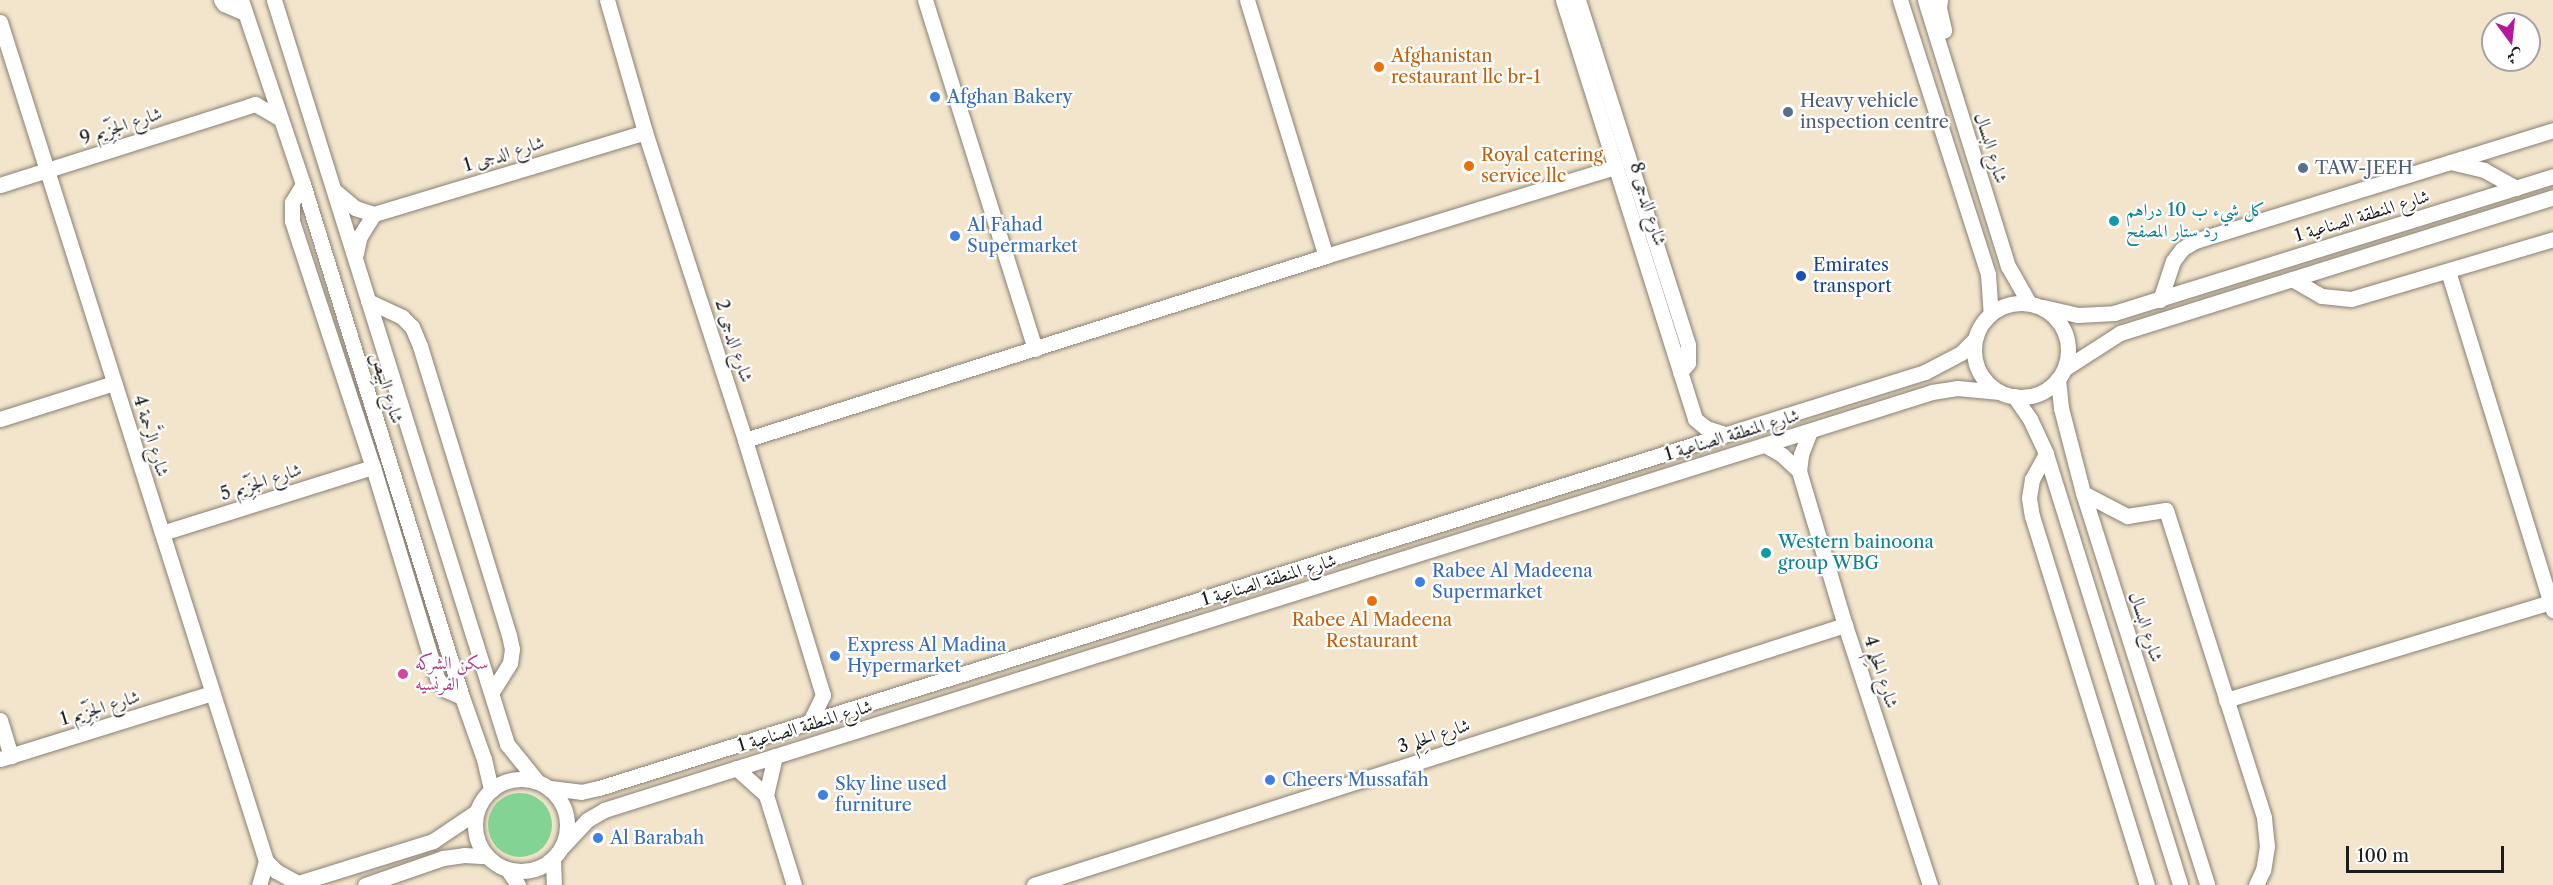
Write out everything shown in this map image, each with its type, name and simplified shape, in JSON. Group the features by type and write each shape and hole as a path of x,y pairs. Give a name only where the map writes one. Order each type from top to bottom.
{"street":[{"path":"221,0 224,4 243,6"},
{"name":"شارع البِيص","path":"274,0 507,744 536,780"},
{"name":"شارع الدجى 2","path":"607,0 645,132 745,440 823,695"},
{"path":"925,0 1035,349"},
{"path":"1247,0 1326,256"},
{"name":"شارع الدجى 8","path":"1563,0 1695,419"},
{"path":"1578,0 1688,345 1688,363 1680,372"},
{"path":"1900,0 1988,274 1991,313"},
{"name":"شارع البسال","path":"1925,0 2008,266 2036,305"},
{"path":"1940,0 1939,8 1947,42 1946,65"},
{"name":"شارع البِيص","path":"243,6 303,184 483,759 490,790"},
{"name":"شارع الرَّحمة 4","path":"0,22 266,861"},
{"path":"265,75 255,104 279,118"},
{"name":"شارع الجَزِّيم 9","path":"0,184 255,104"},
{"path":"2160,300 2173,261 2188,244 2553,130"},
{"name":"شارع الدجى 1","path":"374,214 645,132"},
{"path":"2448,162 2484,171 2516,188"},
{"path":"745,440 1326,256 1616,167"},
{"name":"شارع المنطقة الصناعية 1","path":"2036,305 2097,316 2160,300 2553,176"},
{"path":"303,184 292,202 291,216 437,678 446,690 462,697"},
{"path":"333,188 346,203 374,214 360,236 355,261"},
{"path":"2007,394 2039,393 2061,374 2120,333 2553,197"},
{"path":"2292,279 2322,296 2351,299 2553,239"},
{"path":"2226,700 2552,606 2448,271"},
{"path":"369,301 402,317 412,327 420,346 510,635 512,649 510,663 492,692"},
{"path":"2061,374 2068,348 2067,337 2054,316 2036,305 2003,306 1991,313 1981,325 1975,339 1976,364 1989,385 2007,394 2030,418 2046,454 2180,885"},
{"name":"شارع المنطقة الصناعية 1","path":"550,788 581,792 599,788 1679,450 1925,372 1961,354 1975,339"},
{"name":"شارع البسال","path":"2061,374 2061,408 2083,494 2207,885"},
{"path":"0,419 114,383"},
{"name":"شارع المنطقة الصناعية 1","path":"563,846 587,820 604,810 1932,392 1957,388 2007,394"},
{"path":"1679,450 1688,439 1695,419 1712,431 1727,434"},
{"name":"شارع الحِلم 4","path":"1810,431 1801,455 1799,471 1845,625 1930,885"},
{"path":"1765,445 1782,454 1799,471"},
{"path":"2046,454 2032,479 2029,498 2032,516 2147,885"},
{"name":"شارع الجَزِّيم 5","path":"162,533 372,467"},
{"path":"2083,494 2127,516 2166,510 2264,818 2267,846 2263,870 2256,885"},
{"name":"شارع الحِلم 3","path":"1034,885 1845,625"},
{"name":"شارع الجَزِّيم 1","path":"6,758 212,693"},
{"path":"810,722 823,695 842,706 858,707"},
{"path":"0,720 6,758"},
{"path":"775,756 766,795 794,885"},
{"path":"736,768 766,795"},
{"path":"259,885 266,861 295,884 433,841 476,812 490,790 504,782 520,778 536,780 550,788 561,800 567,814 568,831 563,846 553,859 532,870 508,870"},
{"path":"476,812 474,828 478,843 486,856 508,870 518,885"},
{"path":"365,885 443,858 464,855 486,856"},
{"path":"553,859 554,885"}],"green space":[{"path":"514,793 526,793 543,802 550,813 552,825 550,837 543,848 526,857 514,857 502,852 493,843 488,831 488,819 493,807 502,798"}],"place":[{"name":"Afghanistan restaurant llc br-1","path":"1379,67"},
{"name":"Afghan Bakery","path":"935,97"},
{"name":"Heavy vehicle inspection centre","path":"1788,112"},
{"name":"Royal catering service llc","path":"1469,166"},
{"name":"TAW-JEEH","path":"2303,168"},
{"name":"كل شيء ب 10 دراهم رد ستار المصفح","path":"2114,221"},
{"name":"Al Fahad Supermarket","path":"955,236"},
{"name":"Emirates transport","path":"1801,276"},
{"name":"Western bainoona group WBG","path":"1766,553"},
{"name":"Rabee Al Madeena Supermarket","path":"1420,582"},
{"name":"Rabee Al Madeena Restaurant","path":"1372,601"},
{"name":"Express Al Madina Hypermarket","path":"835,656"},
{"name":"سكن الشركه الفرنسيه","path":"403,674"},
{"name":"Cheers Mussafah","path":"1270,780"},
{"name":"Sky line used furniture","path":"823,795"},
{"name":"Al Barabah","path":"598,838"}]}
